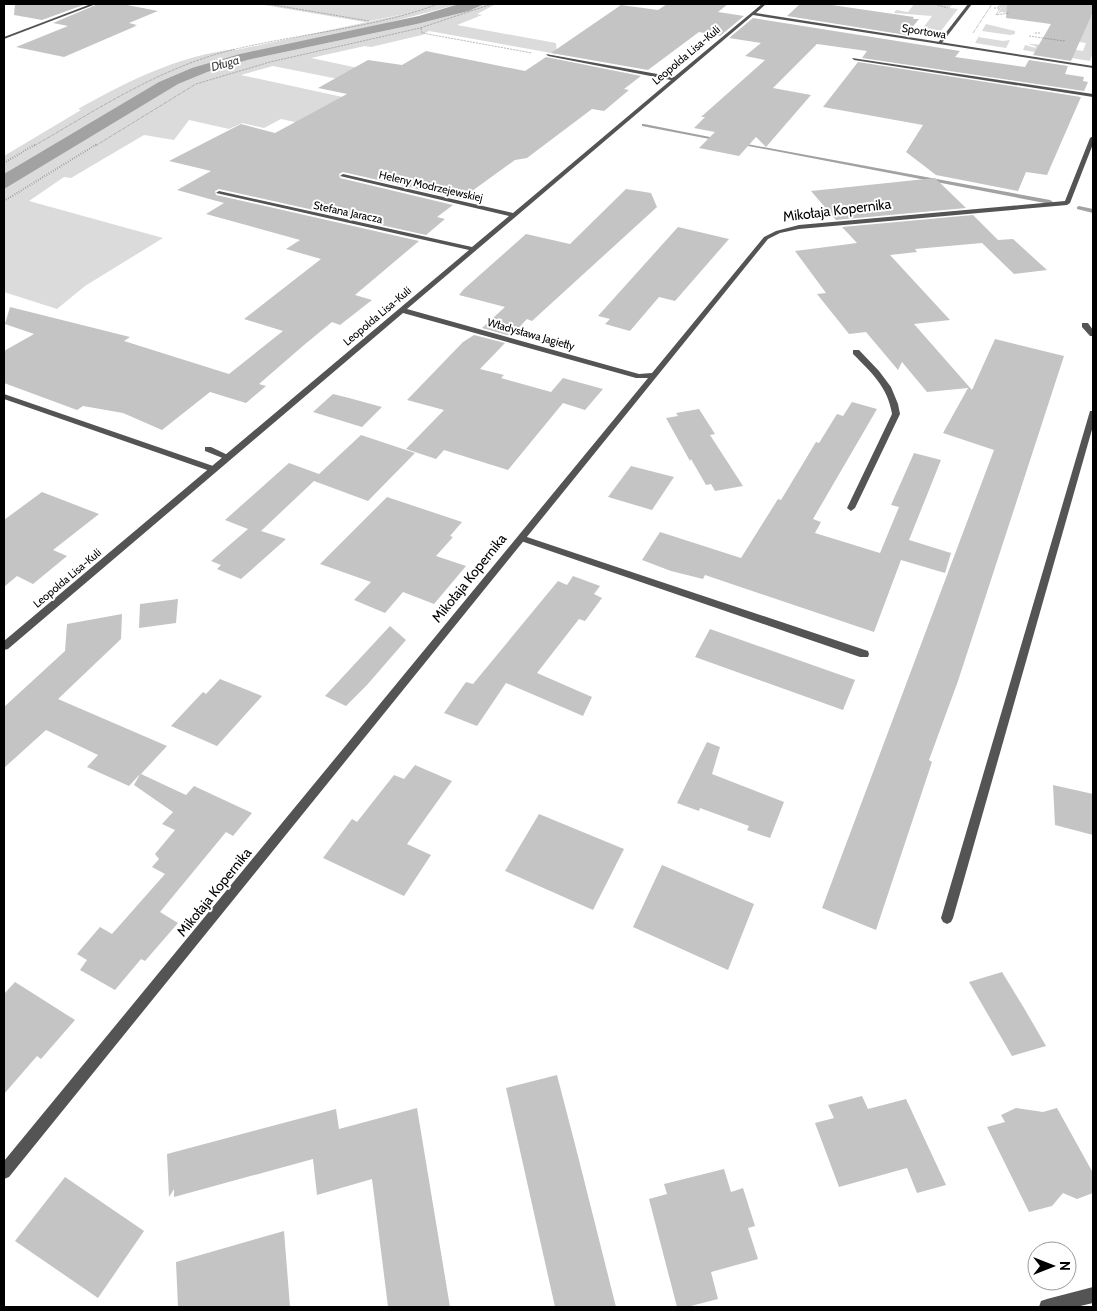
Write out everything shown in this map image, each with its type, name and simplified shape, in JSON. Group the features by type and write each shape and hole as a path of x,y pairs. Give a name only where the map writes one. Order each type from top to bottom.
{"street":[{"path":"4,38 94,4"},
{"name":"Leopolda Lisa-Kuli","path":"4,646 764,4"},
{"path":"939,43 970,4"},
{"name":"Sportowa","path":"752,14 1093,67"},
{"path":"548,56 675,79"},
{"path":"854,59 1093,96"},
{"name":"Mikołaja Kopernika","path":"4,1172 766,238 778,232 799,228 1067,203 1093,138"},
{"name":"Heleny Modrzejewskiej","path":"343,176 514,215"},
{"name":"Stefana Jaracza","path":"219,193 473,249"},
{"name":"Władysława Jagiełły","path":"402,310 638,376 654,375"},
{"path":"1085,325 1093,334"},
{"path":"851,508 896,414 895,399 890,389 856,352"},
{"path":"4,396 213,469"},
{"path":"947,918 1093,414"},
{"path":"208,449 228,457"},
{"path":"521,538 864,654"},
{"path":"1047,1307 1091,1299"}],"path":[{"path":"268,4 372,22"},
{"path":"4,163 149,79 172,69 236,49 372,22 438,4"},
{"path":"4,201 196,84 225,72 280,58 421,28 468,14 492,4"},
{"path":"971,35 992,4"},
{"path":"994,8 1000,8 996,15 1008,14"},
{"path":"421,28 422,33 548,56"},
{"path":"1035,32 1040,33"},
{"path":"1029,36 1064,41 1064,39"}],"shaded area":[{"path":"258,4 459,4 247,60 417,24 469,11 484,4 496,4 477,14 482,15 457,25 556,43 557,54 429,31 422,35 371,47 365,46 311,58 377,72 504,112 273,66 241,75 361,101 341,132 281,119 264,128 242,123 229,129 189,120 174,140 144,135 71,178 64,177 29,201 163,238 85,286 57,309 4,292 4,156 81,110 78,109 134,80 172,64 213,53 236,50 419,11 365,22"},
{"path":"914,4 952,4 950,8 958,9 937,36 860,24 920,32 932,16 894,13 896,10 908,12"},
{"path":"1001,4 1093,16 1093,53 1090,61 1023,50 1025,45 1036,48 1028,44 1034,44 1083,51 1086,43 1067,40 1083,33 1010,13 1001,12 998,14 1001,8 997,7"},
{"path":"986,24 1015,31 1015,34 982,31"},
{"path":"978,37 1003,41 1010,40 1006,48 975,43"}],"water":[{"name":"Długa","path":"459,4 484,4 469,11 417,24 247,60 207,72 178,84 4,189 4,174 159,82 192,68 240,54 419,16"}],"building":[{"path":"15,4 86,4 42,20 14,15"},
{"path":"98,4 122,4 158,11 129,23 136,26 64,57 16,47 68,26 53,23"},
{"path":"667,4 728,4 718,12 744,16 720,36 699,32 648,70 551,53 621,5 658,10"},
{"path":"800,4 825,4 919,19 906,35 787,16"},
{"path":"1007,4 1093,4 1093,12 1071,61 1033,55 1051,24 1006,18"},
{"path":"753,18 960,51 955,57 1025,67 1029,60 1068,66 1065,74 1084,77 1083,81 1088,82 1084,91 862,58 867,51 817,44 773,88 811,95 766,147 756,137 739,156 699,148 715,132 694,128 705,117 701,117 765,60 745,56 761,43 729,38"},
{"path":"426,51 525,71 546,57 641,76 624,89 629,90 604,111 592,109 527,158 515,160 461,199 343,172 339,174 340,178 453,205 437,217 445,219 426,235 219,189 215,191 216,195 419,241 355,295 372,300 340,325 332,322 259,384 266,386 246,403 210,392 162,430 123,413 83,406 77,410 4,383 4,351 34,334 5,324 10,307 130,337 124,341 229,374 283,331 244,319 321,259 286,249 300,240 206,214 224,203 177,190 211,171 169,161 241,124 275,133 347,94 318,88 368,60 402,65"},
{"path":"858,62 1081,97 1047,175 1026,172 1018,191 936,175 906,152 923,125 823,107"},
{"path":"935,178 966,208 836,220 811,191"},
{"path":"626,189 651,193 657,207 532,321 527,319 511,336 482,328 505,307 459,295 464,289 526,234 570,244"},
{"path":"973,215 998,240 1013,239 1047,270 1014,274 982,243 915,249 917,252 890,255 950,320 914,324 972,390 995,339 1064,356 958,681 929,760 932,762 876,930 822,908 994,450 943,433 968,388 927,392 902,362 898,370 866,332 849,334 817,294 826,293 795,251 857,243 842,227"},
{"path":"678,227 729,239 675,301 659,297 630,331 605,324 610,319 598,316"},
{"path":"474,335 505,343 480,369 504,375 501,378 551,392 563,378 603,389 585,410 563,403 508,470 444,450 436,459 406,449 444,410 407,400 463,342"},
{"path":"333,394 382,407 362,427 313,412"},
{"path":"852,402 877,409 813,519 821,522 815,533 880,553 899,507 891,505 914,453 941,460 909,540 951,553 945,573 901,560 874,632 705,575 703,579 671,571 642,560 660,532 741,558 778,499 781,500 816,442 819,443 837,414 843,416"},
{"path":"699,409 715,434 710,435 743,486 715,491 711,484 706,485 666,418 678,416 676,413"},
{"path":"361,435 415,453 368,501 314,481 261,531 286,539 241,579 217,569 221,565 211,561 248,529 225,520 289,463 319,474"},
{"path":"631,466 674,477 652,510 608,497"},
{"path":"42,492 99,514 53,550 67,556 33,584 17,576 4,587 4,520"},
{"path":"387,497 462,522 450,536 453,537 436,556 466,566 434,604 403,592 385,613 354,600 371,582 320,564"},
{"path":"573,576 600,586 594,594 602,598 585,621 579,619 537,673 592,697 583,716 506,683 477,726 444,713 466,682 473,684 558,581 567,585"},
{"path":"178,599 176,623 139,628 140,604"},
{"path":"122,614 121,639 58,699 167,746 141,774 186,795 194,786 252,813 233,836 226,832 160,912 178,923 145,961 141,959 115,990 80,970 87,960 77,954 100,927 112,934 165,874 152,867 159,859 155,854 175,830 162,824 173,812 134,785 140,774 129,786 87,767 98,755 46,730 4,768 4,707 65,651 67,624"},
{"path":"390,626 406,640 367,685 346,706 325,696"},
{"path":"710,629 855,680 843,710 695,657"},
{"path":"220,679 262,696 217,746 171,726 203,692 206,694"},
{"path":"707,742 720,747 712,774 784,802 770,838 747,830 749,826 700,808 699,811 677,803"},
{"path":"415,765 452,781 407,844 431,855 404,896 323,858 352,819 357,822 394,775 404,779"},
{"path":"1053,785 1093,794 1093,835 1055,825"},
{"path":"539,814 624,849 593,910 505,871"},
{"path":"662,865 754,904 728,970 633,927"},
{"path":"1002,972 1046,1046 1012,1056 969,982"},
{"path":"15,982 75,1020 41,1059 37,1056 4,1094 4,994"},
{"path":"557,1075 616,1307 555,1307 506,1088"},
{"path":"862,1096 868,1109 906,1099 946,1185 917,1193 907,1168 839,1187 815,1123 834,1118 828,1105"},
{"path":"417,1108 450,1307 388,1307 372,1179 317,1195 313,1159 174,1197 174,1189 169,1197 167,1154 336,1109 339,1129"},
{"path":"1016,1108 1043,1112 1057,1108 1093,1173 1093,1193 1077,1199 1063,1193 1052,1206 1029,1212 987,1127 1005,1122 1001,1115"},
{"path":"724,1169 731,1192 743,1188 755,1226 748,1228 758,1259 711,1272 718,1299 687,1307 677,1307 649,1199 667,1194 664,1184"},
{"path":"65,1177 144,1231 98,1298 15,1241"},
{"path":"284,1231 290,1307 178,1307 176,1262"}],"waterway":[{"path":"644,125 720,140"},
{"path":"738,143 1050,202"},
{"path":"1079,208 1093,211"}]}
